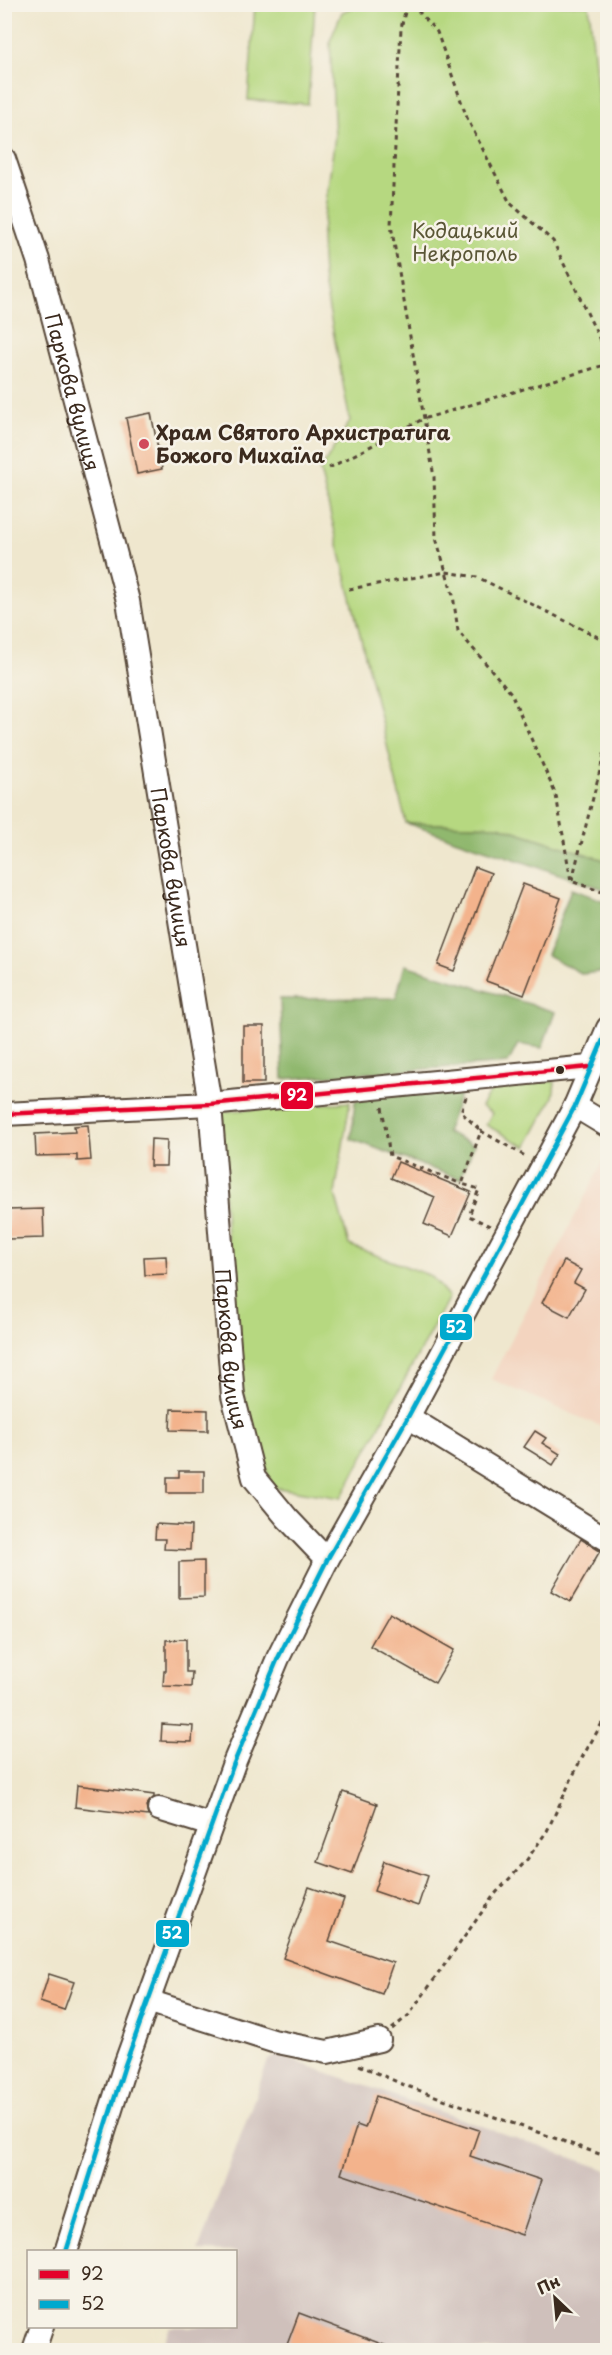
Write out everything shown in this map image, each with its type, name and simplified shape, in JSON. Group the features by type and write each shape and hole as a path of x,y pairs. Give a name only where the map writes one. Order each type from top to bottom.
{"street":[{"name":"Паркова вулиця","path":"4,159 38,260 128,601 210,1104 233,1396 254,1479 286,1518 327,1560"},
{"path":"67,2250 148,2001 211,1825 278,1658 327,1560 408,1417 575,1106 589,1067 608,1029"},
{"path":"4,1114 210,1104 589,1067"},
{"path":"575,1106 608,1126"},
{"path":"408,1417 608,1540"},
{"path":"159,1809 211,1825"},
{"path":"148,2001 273,2041 327,2052 379,2040"},
{"path":"34,2350 41,2328"}],"path":[{"path":"407,4 401,28 391,225 434,477 435,538 446,572 458,631 511,693 556,795 572,881"},
{"path":"412,4 437,33 467,118 510,203 553,242 608,357"},
{"path":"329,468 423,419 608,364"},
{"path":"349,589 446,572 477,577 608,642"},
{"path":"572,881 608,739"},
{"path":"572,881 608,894"},
{"path":"473,1078 461,1112 481,1131 543,1166"},
{"path":"378,1088 390,1156 479,1189 469,1216 507,1233"},
{"path":"462,1184 481,1131"},
{"path":"379,2040 409,2015 494,1895 526,1861 547,1831 580,1761 608,1713"},
{"path":"327,2052 404,2085 608,2157"}],"shaded area":[{"path":"607,1154 607,1429 491,1379"},
{"path":"277,2055 607,2170 607,2350 161,2350 170,2328 237,2328 237,2250 198,2250 268,2061"}],"green space":[{"name":"Кодацький Некрополь","path":"361,4 589,5 608,194 607,861 499,826 406,823 320,471 350,421 323,277 321,239 335,136 330,41 342,12"},
{"path":"255,5 315,5 308,104 248,100"},
{"path":"406,823 499,826 607,861 607,890"},
{"path":"571,889 607,902 607,971 582,974 547,955"},
{"path":"405,965 555,1012 542,1048 518,1044 508,1063 283,1079 280,999 396,998"},
{"path":"536,1079 555,1082 553,1097 526,1147 486,1125 492,1113 481,1106 493,1088"},
{"path":"432,1089 460,1095 446,1132 474,1145 460,1179 351,1139 355,1101"},
{"path":"350,1102 335,1194 349,1245 431,1276 449,1297 341,1498 272,1487 241,1388 216,1112"}],"building":[{"name":"Храм Святого Архистратига Божого Михаїла","path":"151,413 162,469 137,474 126,418"},
{"path":"475,867 491,873 454,971 438,965"},
{"path":"523,884 561,898 524,995 486,981"},
{"path":"243,1026 264,1026 264,1083 243,1083"},
{"path":"88,1125 91,1160 77,1161 77,1155 36,1156 35,1134 75,1132 74,1126"},
{"path":"151,1139 167,1140 166,1166 150,1166"},
{"path":"398,1162 471,1192 452,1236 424,1224 435,1197 391,1178"},
{"path":"43,1209 44,1238 8,1239 7,1210"},
{"path":"166,1256 167,1274 145,1275 144,1257"},
{"path":"564,1261 581,1270 574,1283 585,1289 569,1317 542,1303"},
{"path":"171,1409 208,1410 208,1431 170,1430"},
{"path":"535,1431 546,1438 542,1443 560,1454 553,1465 524,1447"},
{"path":"179,1471 204,1471 204,1493 167,1493 167,1477 179,1477"},
{"path":"156,1524 191,1526 190,1550 164,1549 165,1539 155,1539"},
{"path":"581,1539 600,1551 570,1602 551,1591"},
{"path":"204,1561 204,1597 179,1598 179,1562"},
{"path":"389,1613 454,1650 435,1683 370,1646"},
{"path":"186,1639 186,1672 192,1672 191,1687 163,1686 164,1671 166,1671 166,1640"},
{"path":"162,1724 193,1726 192,1742 161,1741"},
{"path":"77,1785 154,1795 154,1797 146,1806 148,1816 75,1807"},
{"path":"343,1792 377,1804 352,1874 318,1862"},
{"path":"384,1861 428,1876 418,1906 374,1891"},
{"path":"309,1887 344,1899 329,1941 393,1963 382,1994 283,1958"},
{"path":"49,1974 74,1982 64,2010 40,2002"},
{"path":"376,2096 479,2130 470,2156 541,2180 522,2235 341,2174 357,2125 365,2128"},
{"path":"299,2313 395,2349 285,2350"}],"transit line":[{"name":"52","path":"67,2250 125,2065 234,1763 278,1658 327,1560 408,1417 575,1106 608,1028"},
{"name":"92","path":"4,1114 210,1104 589,1067"}],"place":[{"name":"Храм Святого Архистратига Божого Михаїла","path":"144,444"}]}
